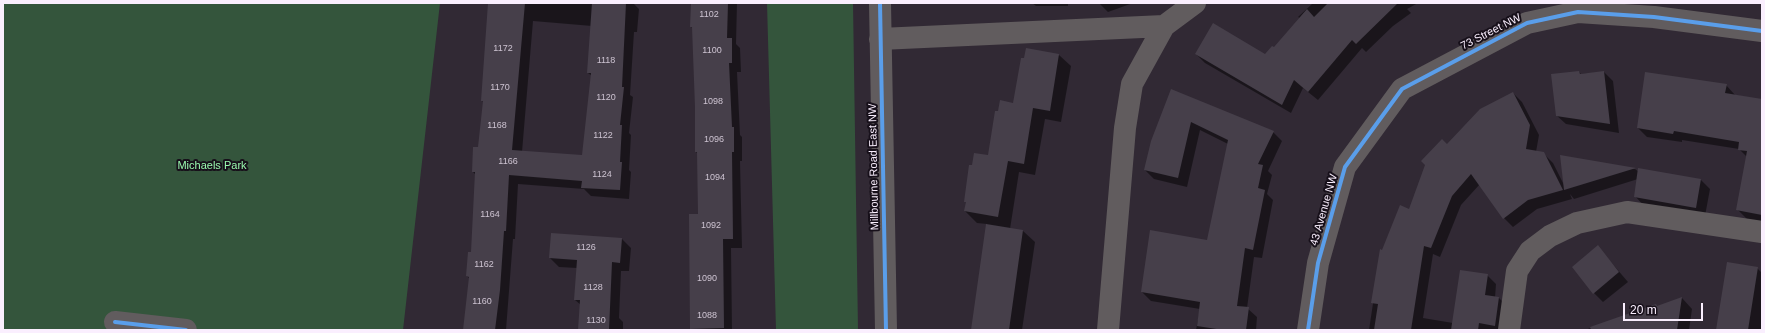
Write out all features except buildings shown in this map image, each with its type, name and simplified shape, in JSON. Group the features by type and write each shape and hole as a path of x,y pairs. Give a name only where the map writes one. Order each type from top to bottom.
{"street":[{"name":"Millbourne Road East NW","path":"880,3 886,330"},
{"path":"1108,330 1125,128 1132,84 1164,26 1195,3"},
{"name":"73 Street NW","path":"1402,89 1528,23 1578,12 1655,10 1762,31"},
{"path":"880,39 1164,26"},
{"name":"43 Avenue NW","path":"1308,330 1318,263 1345,167 1402,89"},
{"path":"1508,330 1517,271 1530,251 1550,236 1577,223 1627,212 1762,232"},
{"path":"115,322 178,330"}],"green space":[{"name":"Michaels Park","path":"3,3 440,3 403,330 3,330"},
{"path":"767,3 853,3 858,330 776,330"}],"cycle path":[{"path":"880,3 886,330"},
{"path":"1308,330 1318,263 1345,167 1402,89 1527,23 1578,12 1654,17 1762,31"},
{"path":"115,322 186,330"}]}
